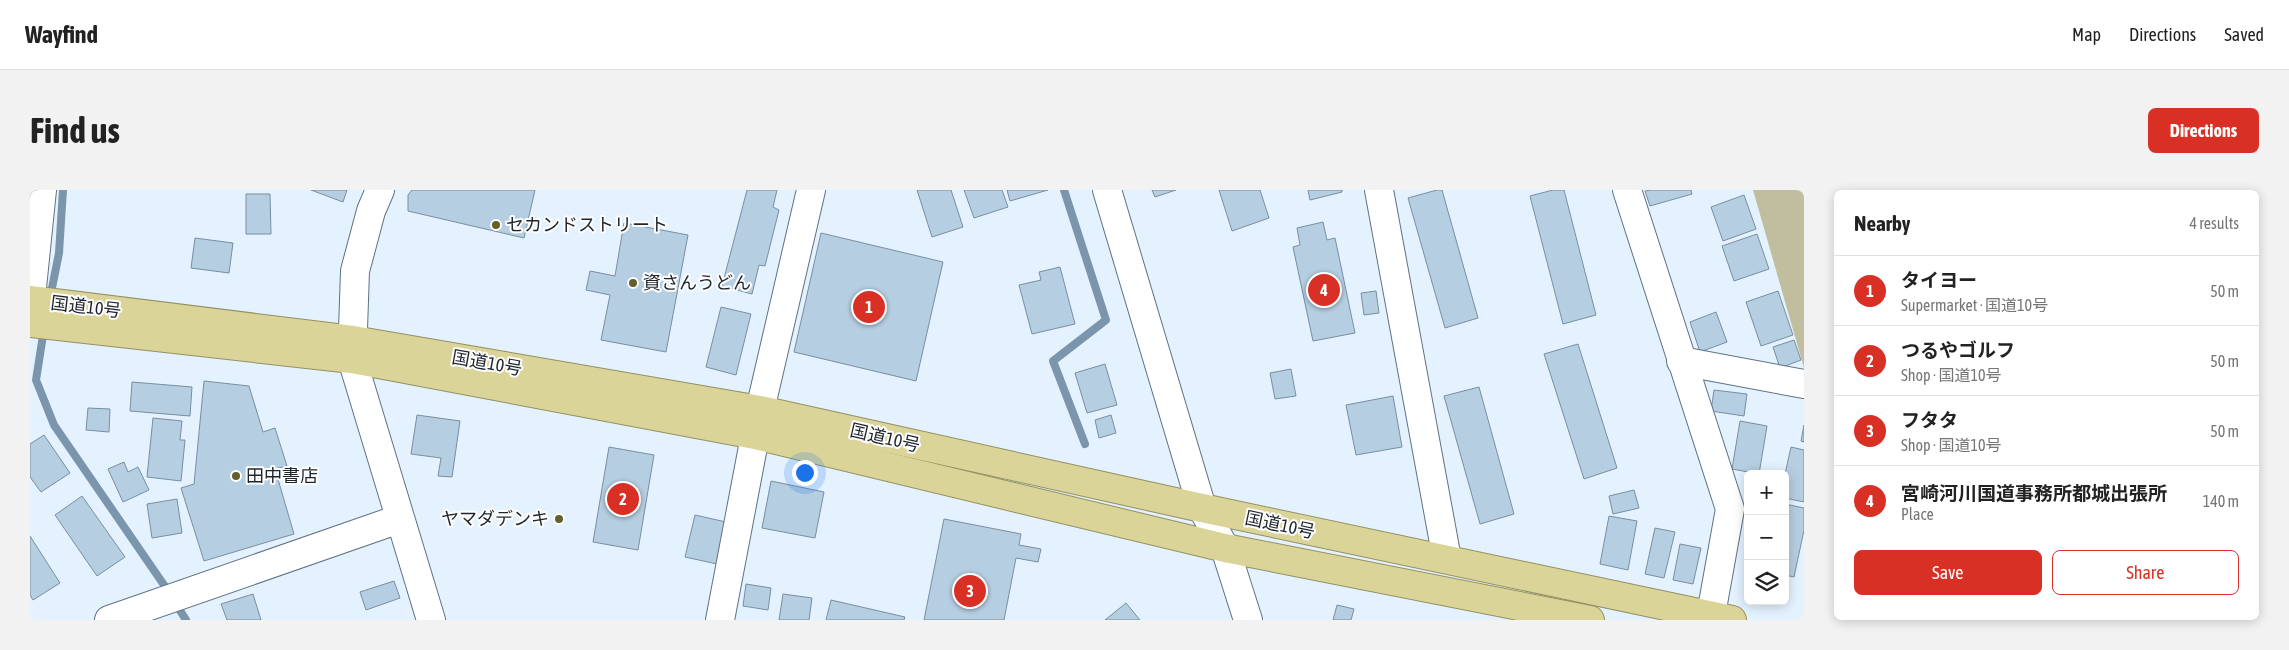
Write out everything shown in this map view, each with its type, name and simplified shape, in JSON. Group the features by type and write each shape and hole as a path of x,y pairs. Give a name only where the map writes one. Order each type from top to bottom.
{"highway":[{"name":"国道10号","path":"30,308 85,318 352,349 758,422 1202,508 1718,619"},
{"name":"国道10号","path":"758,422 1225,548 1590,620"}],"street":[{"path":"30,308 42,190"},
{"path":"380,190 371,212 355,271 352,349 399,519 431,620"},
{"path":"720,620 758,422 811,190"},
{"path":"1107,190 1202,508 1225,548 1248,620"},
{"path":"1379,190 1447,560"},
{"path":"1627,190 1730,509 1718,619"},
{"path":"1681,361 1804,384"},
{"path":"109,620 399,519"}],"shaded area":[{"path":"1753,190 1804,190 1804,368"}],"building":[{"path":"311,190 347,190 343,202"},
{"name":"セカンドストリート","path":"412,190 535,190 524,238 408,211 408,195"},
{"path":"747,190 777,190 773,207 779,210 765,266 759,265 752,294 722,286"},
{"path":"917,190 951,190 963,227 932,237"},
{"path":"964,190 1002,190 1008,207 974,218"},
{"path":"1007,190 1048,190 1010,201"},
{"path":"1152,190 1176,190 1155,197"},
{"path":"1219,190 1260,190 1269,218 1232,231"},
{"path":"1308,190 1342,190 1342,192 1310,200"},
{"path":"1442,190 1478,318 1445,328 1408,198"},
{"path":"1553,190 1564,190 1596,315 1563,324 1530,196"},
{"path":"1691,190 1692,194 1650,206 1645,191"},
{"path":"246,194 270,194 271,234 246,234"},
{"path":"1744,195 1756,229 1723,241 1711,207"},
{"path":"1323,222 1327,240 1335,238 1355,333 1313,341 1293,247 1300,245 1297,228"},
{"name":"資さんうどん","path":"624,223 688,235 666,352 601,340 610,295 586,290 590,271 615,276"},
{"path":"821,233 943,262 916,381 794,352"},
{"path":"1757,234 1769,269 1734,281 1722,246"},
{"path":"195,238 233,243 229,273 191,268"},
{"path":"1060,267 1075,324 1032,334 1019,285 1041,280 1039,272"},
{"path":"1376,291 1379,313 1364,315 1361,293"},
{"path":"1778,291 1793,335 1761,346 1746,302"},
{"path":"721,307 751,314 736,375 706,367"},
{"path":"1716,312 1727,342 1700,352 1690,322"},
{"path":"1794,340 1801,360 1780,368 1773,347"},
{"path":"1578,344 1617,468 1584,479 1544,354"},
{"path":"1105,364 1117,405 1087,413 1075,373"},
{"path":"1291,369 1296,396 1275,399 1270,373"},
{"name":"田中書店","path":"204,381 249,386 263,432 275,428 287,466 275,469 294,534 204,561 181,488 194,484"},
{"path":"132,382 192,387 190,416 130,411"},
{"path":"1479,387 1514,514 1480,524 1444,396"},
{"path":"1714,390 1747,394 1744,416 1711,411"},
{"path":"1393,396 1402,447 1356,455 1346,405"},
{"path":"88,408 110,409 109,432 86,430"},
{"path":"417,415 460,421 452,477 438,476 441,458 411,454"},
{"path":"1111,415 1116,433 1099,438 1095,420"},
{"path":"153,418 182,421 180,440 185,440 181,481 147,477"},
{"path":"1740,421 1767,426 1760,470 1744,471 1732,469"},
{"path":"1804,425 1804,442 1801,441"},
{"path":"44,435 70,473 41,492 30,477 30,444"},
{"path":"609,447 654,455 638,550 593,542"},
{"path":"1791,447 1804,450 1804,502 1789,499 1789,470 1786,470"},
{"path":"124,462 128,472 138,467 149,490 123,502 108,469"},
{"path":"771,481 824,492 815,538 762,528"},
{"path":"1634,490 1639,508 1613,514 1609,496"},
{"path":"82,496 125,557 97,576 55,515"},
{"path":"177,499 182,533 152,538 147,504"},
{"path":"1789,505 1804,508 1804,530 1794,577 1789,576"},
{"path":"695,515 726,522 717,564 685,557"},
{"path":"1609,516 1637,521 1628,570 1600,564"},
{"path":"944,519 1021,534 1019,545 1041,549 1038,562 1016,558 1004,620 924,620"},
{"path":"1655,528 1675,532 1664,578 1645,574"},
{"path":"30,536 60,583 33,600 30,595"},
{"path":"1680,544 1701,548 1693,584 1673,580"},
{"path":"394,581 400,598 366,610 360,592"},
{"path":"746,584 771,588 768,610 743,606"},
{"path":"253,594 261,620 227,620 221,604"},
{"path":"783,594 812,598 809,620 779,620"},
{"path":"831,600 905,617 904,620 826,620"},
{"path":"1126,603 1140,620 1105,620"},
{"path":"1337,605 1354,609 1351,620 1333,620"}],"waterway":[{"path":"50,298 59,253 63,190"},
{"path":"1064,190 1106,320 1053,361 1085,444"},
{"path":"44,329 36,380 54,425 186,620"}],"place":[{"name":"セカンドストリート","path":"496,225"},
{"name":"資さんうどん","path":"633,283"},
{"name":"宮崎河川国道事務所都城出張所","path":"1324,290"},
{"name":"タイヨー","path":"869,307"},
{"name":"田中書店","path":"236,476"},
{"name":"つるやゴルフ","path":"623,499"},
{"name":"ヤマダデンキ","path":"559,519"},
{"name":"フタタ","path":"970,591"}]}
